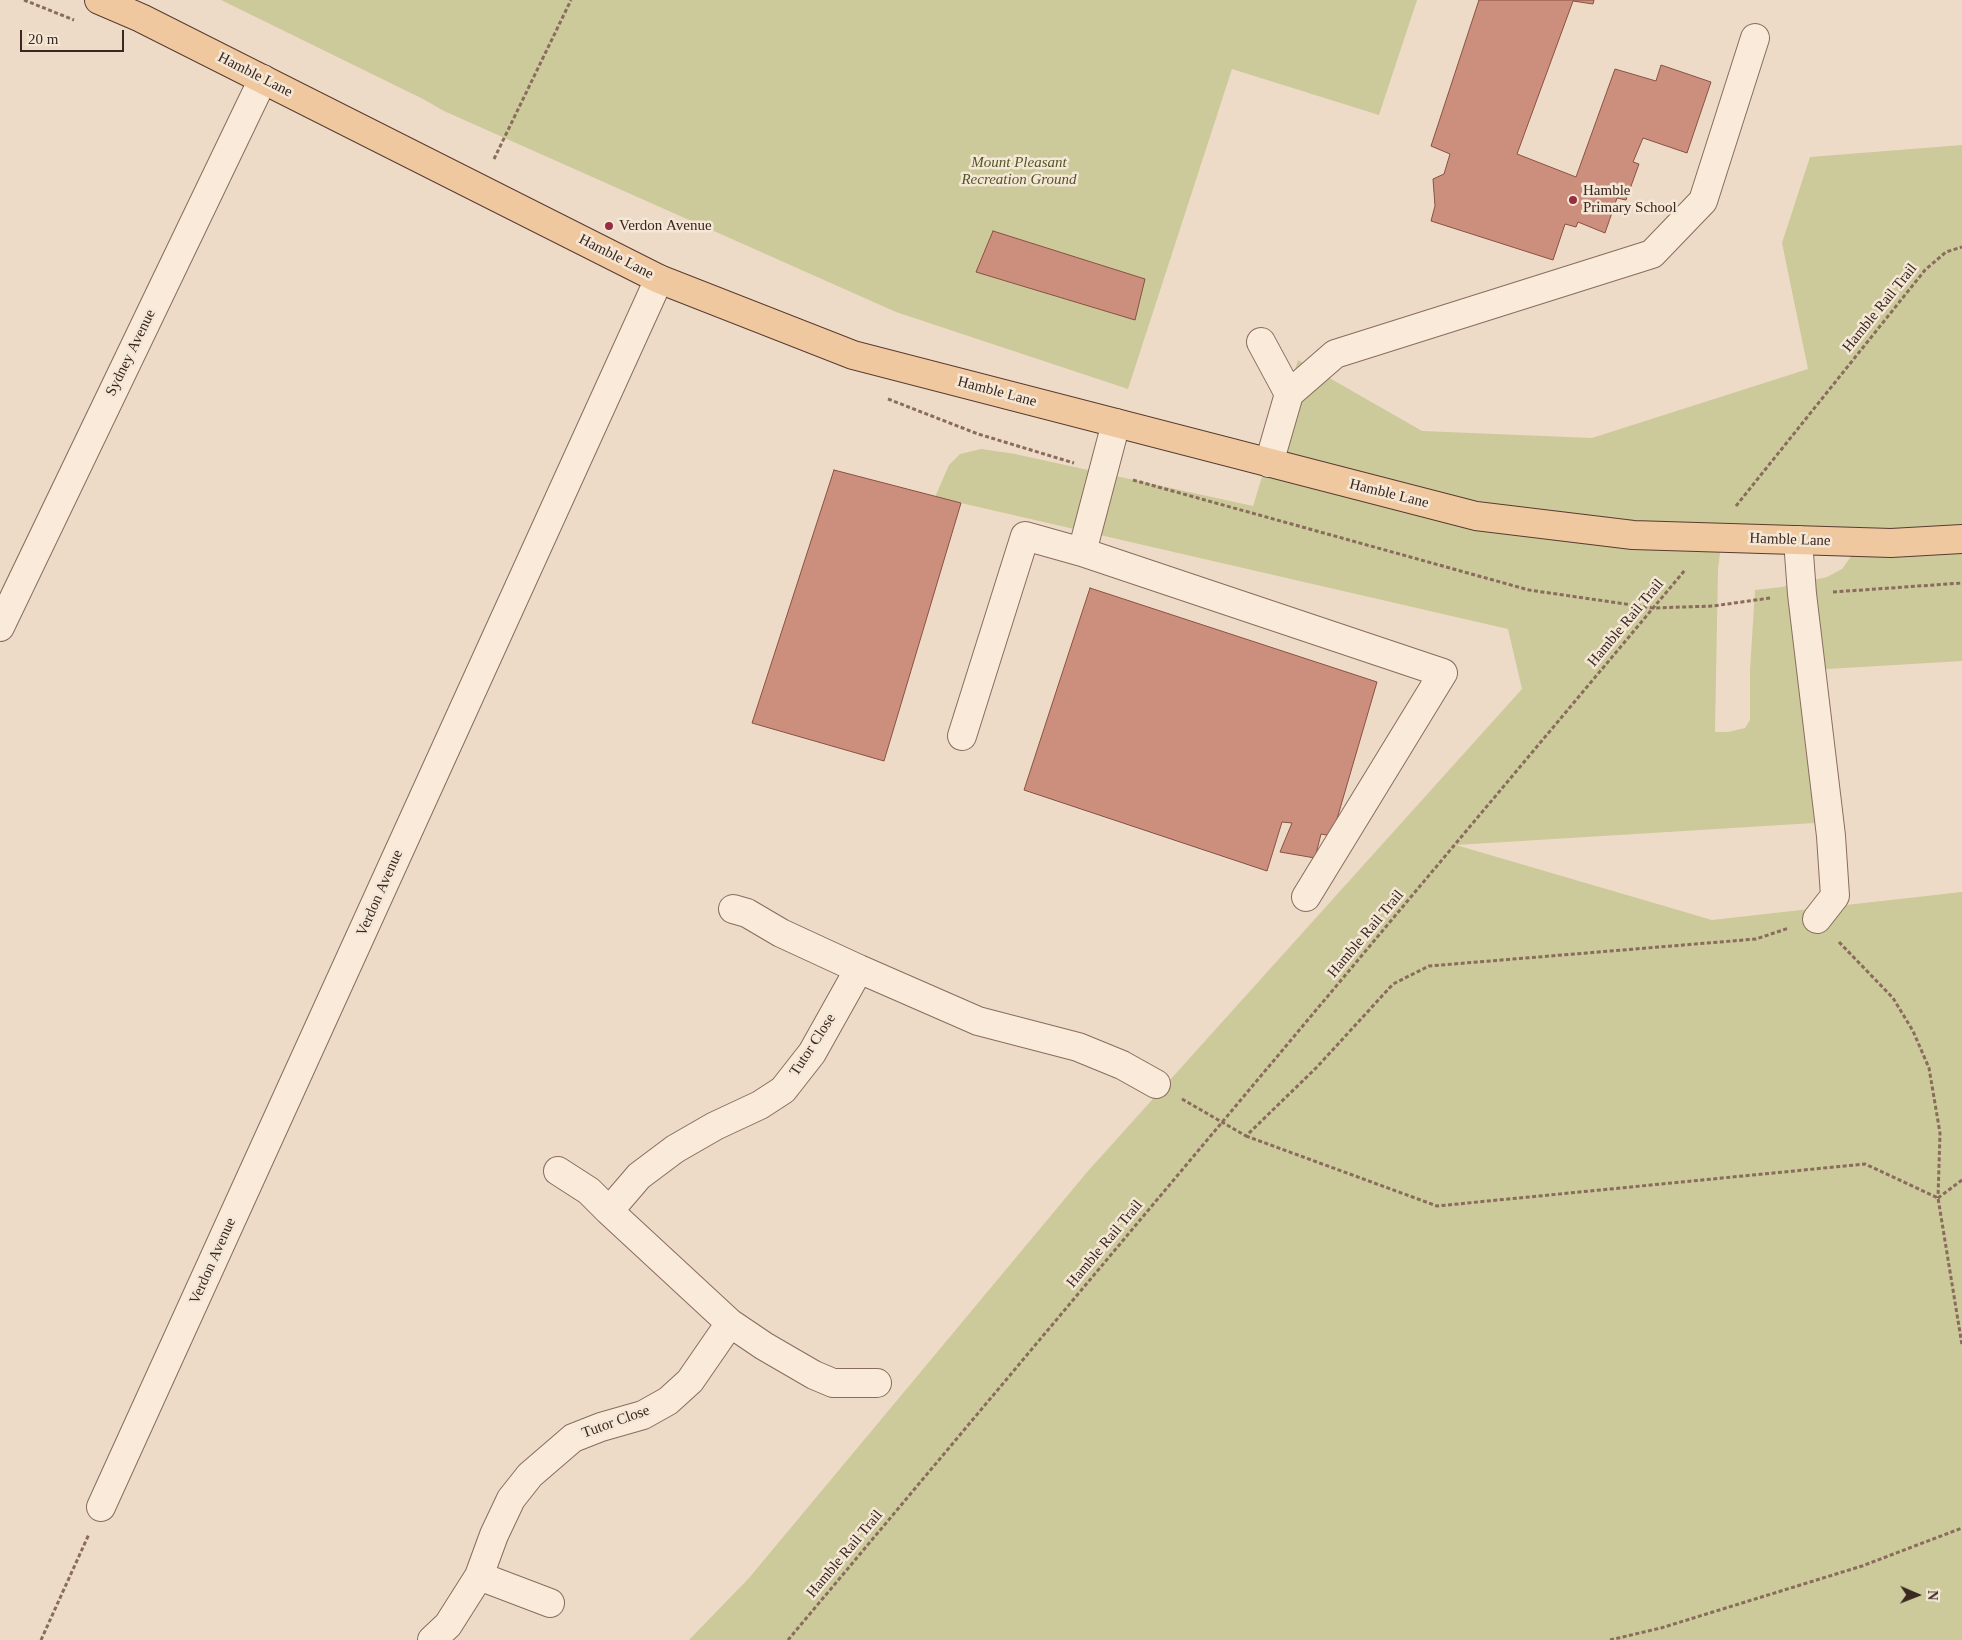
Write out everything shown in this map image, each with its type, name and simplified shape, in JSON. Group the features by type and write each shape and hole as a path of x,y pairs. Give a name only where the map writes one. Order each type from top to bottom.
{"main road":[{"name":"Hamble Lane","path":"100,0 141,18 519,206 659,279 853,355 1476,516 1632,534 1891,544 1962,539"}],"street":[{"path":"1268,463 1289,394 1336,354 1652,254 1703,201 1755,38"},
{"name":"Sydney Avenue","path":"0,626 263,79"},
{"name":"Verdon Avenue","path":"101,1507 659,279"},
{"path":"1261,342 1289,394"},
{"path":"1082,552 1116,423"},
{"path":"962,736 1025,536 1082,552 1442,673 1306,897"},
{"path":"1798,540 1802,594 1831,836 1835,896 1817,919"},
{"path":"733,909 747,913 781,933 978,1021 1078,1047 1122,1065 1156,1084"},
{"name":"Tutor Close","path":"609,1211 640,1176 675,1149 715,1126 760,1105 783,1090 812,1053 859,969"},
{"path":"558,1171 589,1191 730,1323 764,1346 814,1375 833,1383 877,1383"},
{"name":"Tutor Close","path":"432,1640 448,1625 479,1576 494,1535 511,1499 530,1475 573,1438 601,1427 643,1415 668,1402 690,1380 730,1323"},
{"path":"479,1576 550,1603"}],"path":[{"path":"501,163 494,159 571,0"},
{"name":"Hamble Rail Trail","path":"788,1640 1712,537 1925,270 1946,252 1962,247"},
{"path":"1246,1136 1317,1067 1393,984 1429,966 1756,939 1817,919 1893,998 1913,1031 1929,1068 1940,1133 1938,1198 1962,1345"},
{"path":"1156,1084 1246,1136 1437,1206 1865,1164 1938,1198"},
{"path":"1938,1198 1962,1180"},
{"path":"41,1640 101,1507"},
{"path":"1610,1640 1661,1628 1862,1566 1962,1528"}],"green space":[{"name":"Mount Pleasant Recreation Ground","path":"221,0 1417,0 1379,115 1232,69 1128,389 896,312 444,111"},
{"path":"1962,145 1962,661 1811,670 1814,823 1456,845 1712,920 1962,892 1962,1640 689,1640 749,1578 1088,1171 1522,689 1508,629 935,497 949,465 960,454 981,449 1015,454 1253,506 1298,360 1422,431 1592,438 1808,369 1782,243 1810,157","holes":["1722,538 1852,555 1842,569 1827,577 1782,587 1755,590 1750,670 1750,720 1745,728 1728,732 1715,732 1718,569"]}],"building":[{"path":"1479,0 1594,0 1593,4 1573,1 1517,154 1576,177 1615,69 1656,81 1661,65 1711,82 1687,153 1643,138 1633,162 1639,164 1626,200 1617,198 1605,233 1578,222 1576,227 1565,224 1553,260 1431,221 1435,206 1433,179 1444,174 1450,154 1431,146"},
{"path":"993,231 1145,279 1135,320 976,272"},
{"path":"834,470 961,503 884,761 752,723"},
{"path":"1090,588 1377,682 1332,836 1321,834 1315,858 1280,852 1292,823 1282,822 1267,871 1024,790"}],"place":[{"name":"Hamble Primary School","path":"1573,200"},
{"name":"Verdon Avenue","path":"609,226"}]}
